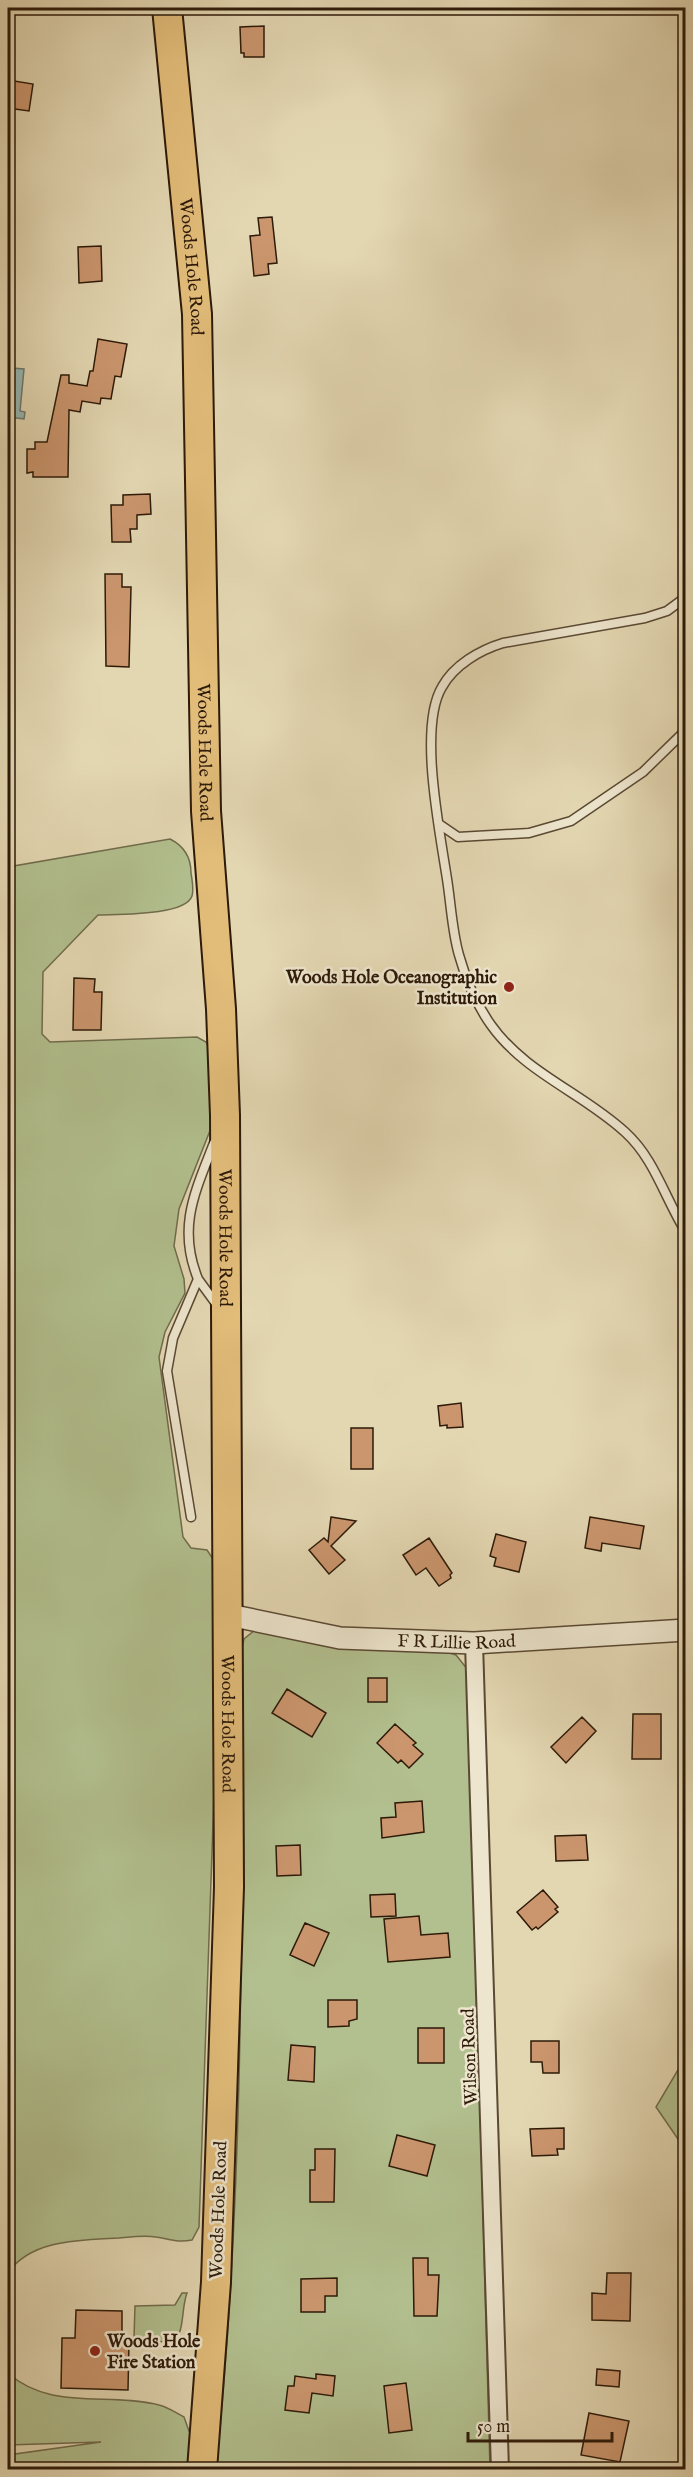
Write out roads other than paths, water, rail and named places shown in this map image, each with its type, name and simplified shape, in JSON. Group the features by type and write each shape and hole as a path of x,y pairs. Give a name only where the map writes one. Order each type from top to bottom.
{"highway":[{"name":"Woods Hole Road","path":"167,8 197,314 206,811 221,1009 225,1115 229,1887 216,2282 202,2469"}],"street":[{"name":"F R Lillie Road","path":"229,1615 340,1638 474,1643 686,1630"},
{"name":"Wilson Road","path":"474,1643 500,2469"}],"lane":[{"path":"686,597 667,611 645,618 493,646 460,666 442,687 433,711 432,746 439,824 456,944 464,971 479,1005 496,1032 519,1056 627,1133 652,1165 686,1232"},
{"path":"439,824 458,837 529,833 571,821 643,772 686,730"},
{"path":"225,1115 190,1204 190,1260 198,1279 227,1318"},
{"path":"191,1517 167,1371 173,1338 198,1279"}],"water":[{"path":"12,368 24,369 20,411 25,412 24,419 8,417"}],"place":[{"name":"Woods Hole Oceanographic Institution","path":"509,987"},
{"name":"Woods Hole Fire Station","path":"95,2351"}]}
